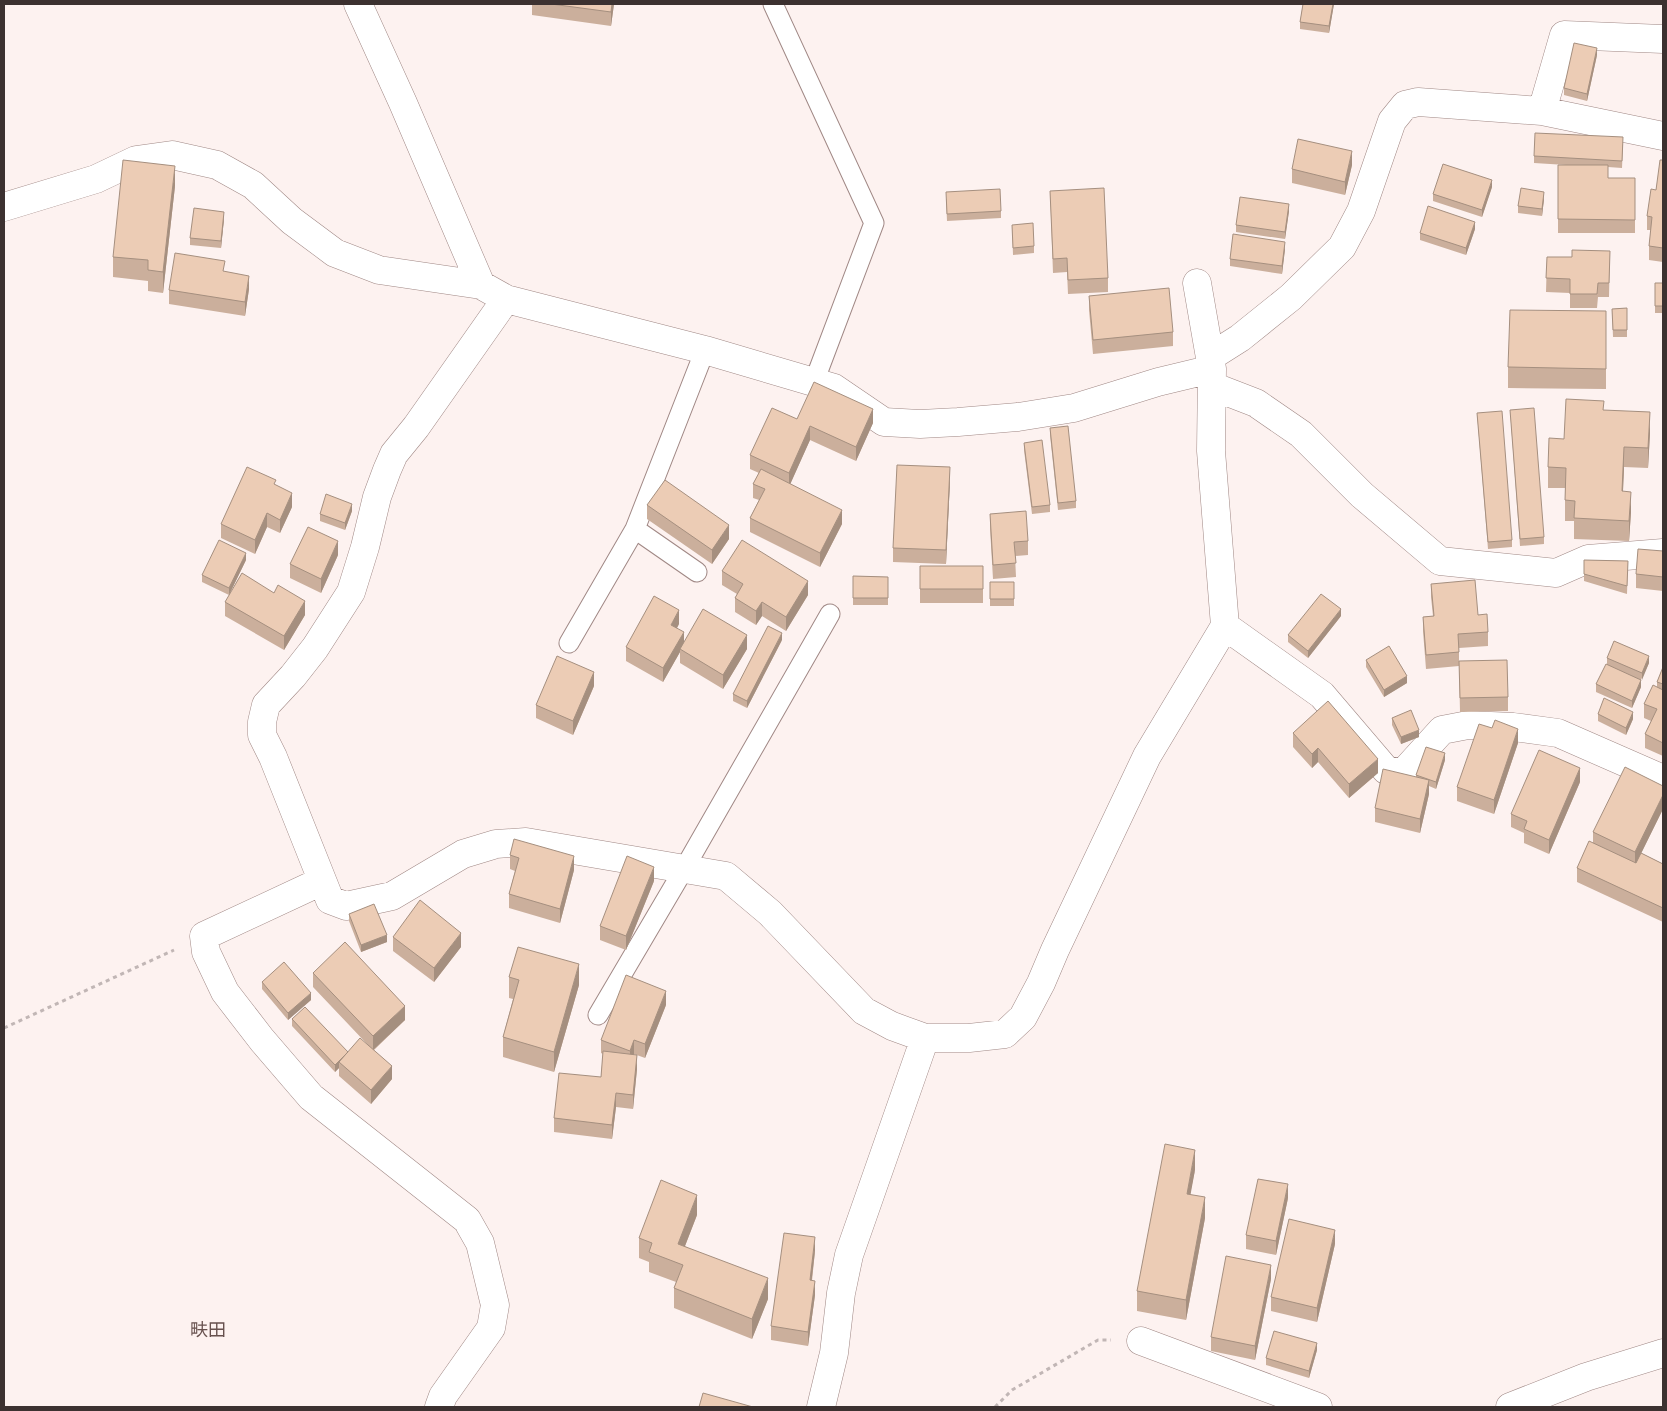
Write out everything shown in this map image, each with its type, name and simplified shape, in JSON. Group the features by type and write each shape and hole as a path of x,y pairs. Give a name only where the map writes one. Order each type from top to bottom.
{"street":[{"path":"358,4 403,103 481,286"},
{"path":"1542,111 1564,35 1663,38"},
{"path":"4,207 96,179 136,160 172,155 217,165 253,185 292,221 335,253 379,270 481,286 506,299 706,350 834,388 884,422 920,424 1018,417 1074,408 1158,382 1211,371 1240,338 1291,297 1342,247 1361,211 1392,121 1405,105 1418,102 1542,111 1663,136"},
{"path":"506,299 416,427 394,454 386,470 377,497 365,547 351,592 310,655 266,705 262,722 262,735 273,757 330,900 346,906 392,896 464,854 496,844 526,842 726,876 770,913 864,1011 892,1026 925,1038 969,1038 1006,1034 1023,1017 1041,983 1147,756 1225,626 1211,450 1211,371 1197,283"},
{"path":"1211,371 1301,434 1362,495 1440,561 1556,573 1588,559 1663,553"},
{"path":"1225,626 1322,695 1386,770 1402,773 1442,730 1468,725 1513,727 1558,733 1663,779"},
{"path":"322,881 204,936 206,952 225,992 262,1040 311,1097 467,1220 480,1243 495,1305 491,1328 443,1396 439,1407"},
{"path":"821,1407 834,1353 841,1293 849,1255 925,1038"},
{"path":"1141,1341 1318,1407"},
{"path":"1510,1407 1586,1377 1663,1353"}],"lane":[{"path":"774,4 874,223 814,382"},
{"path":"569,643 635,529 706,350"},
{"path":"635,529 696,572"},
{"path":"598,1015 830,614"}],"path":[{"path":"4,1028 204,936"},
{"path":"995,1407 1012,1390 1098,1340 1141,1341"}],"building":[{"path":"551,4 612,4 611,12"},
{"path":"1303,4 1333,4 1329,26 1300,22"},
{"path":"1574,43 1597,48 1587,94 1564,88"},
{"path":"1535,133 1623,137 1622,161 1534,156"},
{"path":"1298,139 1352,151 1345,182 1292,169"},
{"path":"123,160 175,166 163,272 148,270 148,260 113,257"},
{"path":"1660,160 1663,160 1663,248 1649,246 1652,217 1647,216 1651,189 1656,190"},
{"path":"1443,164 1492,180 1482,210 1433,194"},
{"path":"1558,165 1608,165 1608,178 1635,178 1635,220 1558,219"},
{"path":"1104,188 1108,278 1068,280 1067,258 1053,259 1050,191"},
{"path":"1521,188 1544,192 1542,209 1518,206"},
{"path":"1000,189 1001,211 947,214 946,192"},
{"path":"1240,197 1289,204 1285,232 1236,225"},
{"path":"1428,206 1475,222 1466,248 1420,233"},
{"path":"194,208 224,212 221,241 190,238"},
{"path":"1033,223 1034,246 1013,248 1012,225"},
{"path":"1233,234 1285,242 1282,266 1230,259"},
{"path":"1572,250 1610,251 1609,283 1598,283 1597,294 1570,294 1570,279 1546,278 1547,257 1572,257"},
{"path":"175,253 225,261 223,271 249,276 245,302 169,290"},
{"path":"1655,283 1663,283 1663,306 1655,306"},
{"path":"1169,288 1173,332 1093,340 1089,296"},
{"path":"1627,308 1627,330 1613,330 1612,309"},
{"path":"1510,310 1606,311 1606,369 1508,367"},
{"path":"814,382 873,409 856,447 810,426 789,473 750,455 772,408 797,419"},
{"path":"1566,399 1604,401 1603,410 1650,412 1648,448 1624,447 1622,491 1631,492 1629,521 1574,518 1575,501 1565,500 1566,468 1548,467 1549,438 1564,439"},
{"path":"1534,408 1544,537 1520,539 1510,410"},
{"path":"1502,411 1512,540 1488,542 1477,413"},
{"path":"1068,426 1076,501 1058,503 1050,428"},
{"path":"1042,440 1050,505 1032,507 1024,443"},
{"path":"897,465 950,467 946,550 893,548"},
{"path":"247,467 276,480 274,484 292,493 280,520 267,513 255,540 221,524"},
{"path":"761,469 842,510 820,553 750,518 765,489 753,484"},
{"path":"665,480 729,525 712,550 647,505"},
{"path":"326,494 352,504 345,523 320,514"},
{"path":"1026,511 1028,541 1014,542 1016,563 993,565 990,514"},
{"path":"308,527 338,541 321,579 290,564"},
{"path":"219,540 246,553 229,588 202,575"},
{"path":"742,540 808,581 786,617 762,602 756,611 735,598 743,584 722,571"},
{"path":"1638,549 1663,551 1663,577 1636,574"},
{"path":"1584,560 1628,561 1627,586 1584,574"},
{"path":"920,566 983,566 983,589 920,589"},
{"path":"242,573 274,593 278,585 305,601 284,636 225,602"},
{"path":"853,576 888,577 888,598 853,598"},
{"path":"1475,580 1478,615 1487,614 1488,632 1458,634 1459,652 1426,655 1423,617 1434,616 1431,584"},
{"path":"990,582 1014,582 1014,599 990,599"},
{"path":"1321,594 1341,609 1308,651 1288,635"},
{"path":"654,596 679,610 671,625 684,632 663,668 626,647"},
{"path":"703,609 747,635 723,675 680,649"},
{"path":"768,626 782,633 747,701 733,694"},
{"path":"1614,641 1649,656 1642,673 1607,658"},
{"path":"1389,646 1407,676 1384,690 1366,660"},
{"path":"557,656 594,672 573,721 536,705"},
{"path":"1507,660 1508,697 1460,698 1459,661"},
{"path":"1606,664 1641,680 1632,701 1596,684"},
{"path":"1663,667 1663,684 1657,682"},
{"path":"1653,685 1663,690 1663,743 1645,734 1657,709 1644,704"},
{"path":"1604,698 1633,712 1626,728 1598,714"},
{"path":"1328,701 1378,759 1349,784 1318,748 1312,754 1293,733"},
{"path":"1411,710 1419,730 1401,737 1392,718"},
{"path":"1495,720 1518,729 1494,800 1457,787 1479,724 1492,728"},
{"path":"1426,747 1445,753 1436,782 1416,775"},
{"path":"1539,750 1580,768 1549,840 1524,829 1527,821 1511,814"},
{"path":"1625,767 1663,786 1663,795 1635,852 1593,832"},
{"path":"1383,769 1429,780 1420,819 1375,808"},
{"path":"514,839 574,856 560,909 509,894 519,858 510,855"},
{"path":"1589,841 1636,863 1641,853 1663,864 1663,908 1577,868"},
{"path":"627,856 654,867 626,936 600,926"},
{"path":"420,900 461,933 434,968 393,937"},
{"path":"374,904 387,935 361,945 349,914"},
{"path":"345,942 405,1006 373,1036 313,973"},
{"path":"518,947 579,964 554,1052 503,1037 519,980 509,977"},
{"path":"284,962 311,993 288,1013 262,982"},
{"path":"626,975 666,991 645,1044 634,1040 630,1051 601,1040"},
{"path":"305,1007 348,1052 335,1065 292,1019"},
{"path":"360,1038 392,1066 371,1090 339,1062"},
{"path":"603,1051 637,1055 633,1095 616,1093 612,1125 554,1118 559,1073 601,1077"},
{"path":"1165,1144 1195,1150 1187,1194 1205,1197 1186,1300 1137,1291"},
{"path":"1258,1179 1288,1184 1276,1241 1246,1235"},
{"path":"661,1180 697,1195 678,1244 768,1278 752,1319 674,1288 683,1265 649,1252 652,1243 639,1238"},
{"path":"1289,1219 1335,1230 1317,1308 1271,1297"},
{"path":"784,1233 815,1237 810,1280 815,1281 808,1332 771,1326"},
{"path":"1226,1256 1271,1265 1255,1346 1211,1337"},
{"path":"1274,1331 1317,1343 1309,1371 1266,1358"},
{"path":"703,1393 753,1407 699,1407"}],"district":[{"name":"畉田","path":"208,1330"}]}
